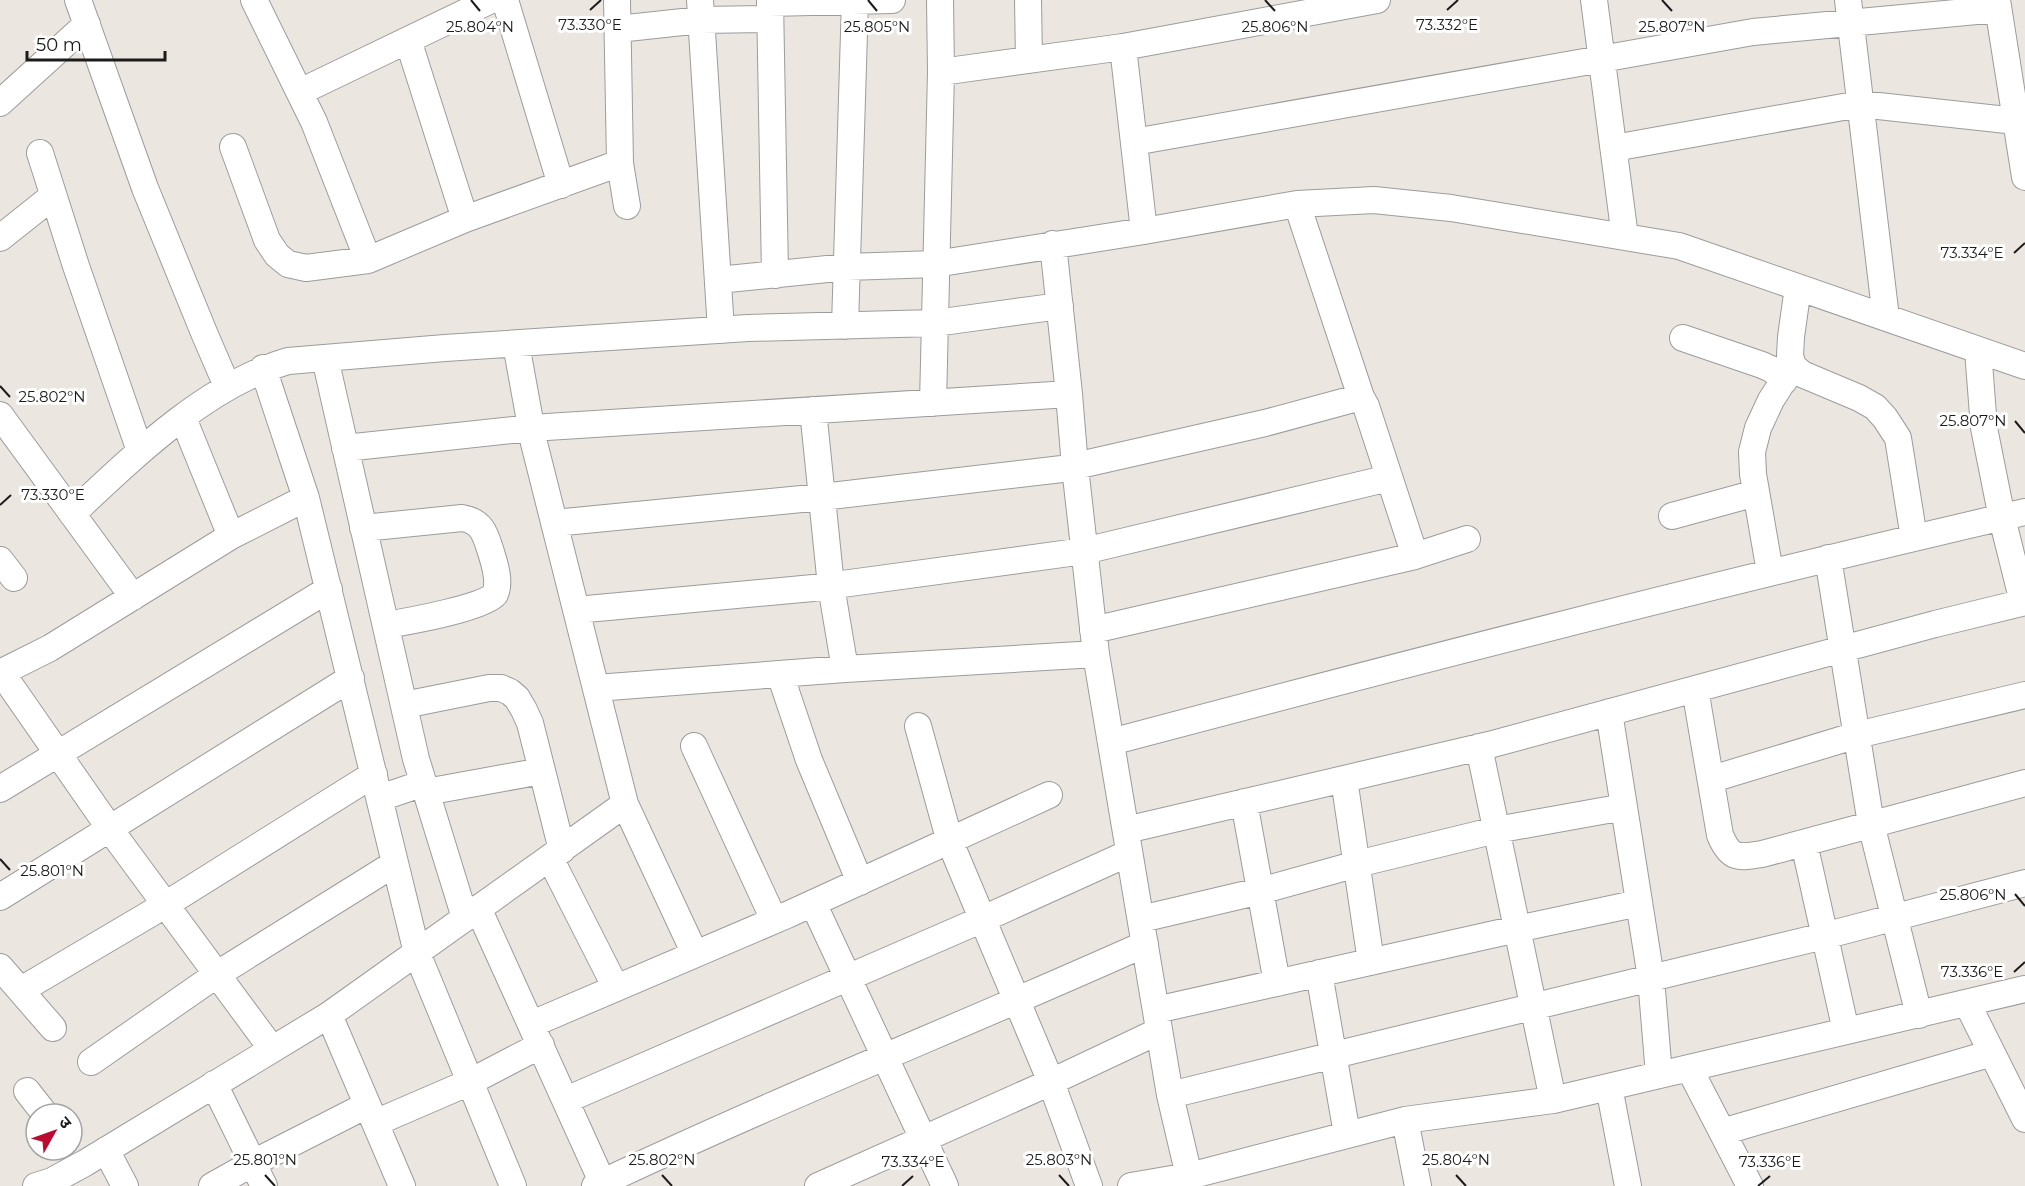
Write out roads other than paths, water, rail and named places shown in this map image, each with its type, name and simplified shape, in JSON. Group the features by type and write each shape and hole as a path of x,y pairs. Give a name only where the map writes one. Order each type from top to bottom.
{"street":[{"path":"78,0 145,188 205,336 228,386"},
{"path":"254,0 314,122 368,260"},
{"path":"505,0 561,185"},
{"path":"617,0 620,163 627,206"},
{"path":"618,29 701,10 892,0"},
{"path":"933,403 940,0"},
{"path":"1028,0 1029,60"},
{"path":"940,72 1123,47 1377,0"},
{"path":"1594,0 1625,237"},
{"path":"845,326 855,1"},
{"path":"300,92 478,3"},
{"path":"1134,142 1752,32 1849,11 1997,4 2025,177"},
{"path":"770,8 775,275"},
{"path":"701,10 721,330"},
{"path":"1849,11 1886,318"},
{"path":"0,103 87,24"},
{"path":"408,40 465,219"},
{"path":"1123,47 1144,231"},
{"path":"1614,148 1860,104 2016,121"},
{"path":"233,147 267,240 277,255 288,264 306,268 368,260 465,219 620,163"},
{"path":"40,153 140,451"},
{"path":"0,238 53,196"},
{"path":"718,280 847,267 935,264 1297,204 1374,200 1451,208 1679,246 2025,366"},
{"path":"1297,204 1415,556"},
{"path":"1053,244 1094,642 1170,1095 1189,1176"},
{"path":"1770,572 1756,493 1752,452 1758,428 1771,400 1788,373 1798,287"},
{"path":"72,514 140,451 228,386 263,368 288,361 721,330 935,324 1060,306"},
{"path":"1683,338 1773,370 1802,374 1875,407 1898,438 1914,538"},
{"path":"516,344 531,428 625,804 695,954"},
{"path":"566,1100 983,919 1128,842 1244,802 1479,747 2024,602 2013,515 1984,429 1978,350"},
{"path":"325,358 425,788 472,913 537,1035 600,1185 885,1057 1018,1001 1143,932 1260,891 1357,864 1496,830 1624,807"},
{"path":"263,368 306,498 417,953 513,1186"},
{"path":"345,448 531,428 1069,393"},
{"path":"554,523 822,497 1075,467 1265,423 1361,396"},
{"path":"813,410 831,586 845,669"},
{"path":"0,415 133,597"},
{"path":"183,418 231,536"},
{"path":"576,610 831,586 1083,551 1389,478"},
{"path":"1672,516 1756,493"},
{"path":"272,1049 165,905 1,672 50,648 231,536 306,498"},
{"path":"1111,742 1413,662 1770,572 2013,515"},
{"path":"363,528 462,518 471,520 479,524 485,535 495,567 497,586 494,596 489,600 468,608 386,626"},
{"path":"596,688 845,669 1094,642 1415,556 1467,539"},
{"path":"1828,558 1871,824 1918,1015"},
{"path":"0,789 329,589"},
{"path":"780,674 809,760 860,882"},
{"path":"0,897 351,678"},
{"path":"404,705 489,688 501,688 518,698 530,723 542,771 556,854 616,988"},
{"path":"1695,688 1720,835 1726,849 1733,855 1743,857 1762,854 2025,783"},
{"path":"1712,779 1857,735 2025,695"},
{"path":"1609,712 1651,978 1659,1075"},
{"path":"918,726 950,842 1051,1082 1089,1186"},
{"path":"694,746 774,920"},
{"path":"1479,747 1553,1100"},
{"path":"21,990 165,905 377,786 425,788 542,771"},
{"path":"1344,779 1371,962"},
{"path":"212,1186 253,1163 371,1114 470,1082 537,1035 616,988 950,842 1049,795"},
{"path":"1244,802 1277,983"},
{"path":"36,1186 52,1181 88,1153 214,1084 329,1015 625,804"},
{"path":"1804,843 1846,1032"},
{"path":"91,1062 216,975 394,864"},
{"path":"1170,1095 1824,936 2025,883"},
{"path":"813,903 945,1186"},
{"path":"818,1186 1051,1082 1157,1021 1277,983 1639,903"},
{"path":"0,967 52,1028"},
{"path":"1318,974 1347,1134"},
{"path":"1131,1186 1189,1176 1406,1120 1553,1100 2025,989"},
{"path":"1967,1003 2022,1108"},
{"path":"329,1015 401,1186"},
{"path":"1722,1132 1992,1053"},
{"path":"1689,1068 1750,1186"},
{"path":"214,1084 264,1186"},
{"path":"1608,1087 1627,1186"},
{"path":"27,1091 36,1102"},
{"path":"1406,1120 1418,1186"},
{"path":"88,1153 124,1186"}]}
